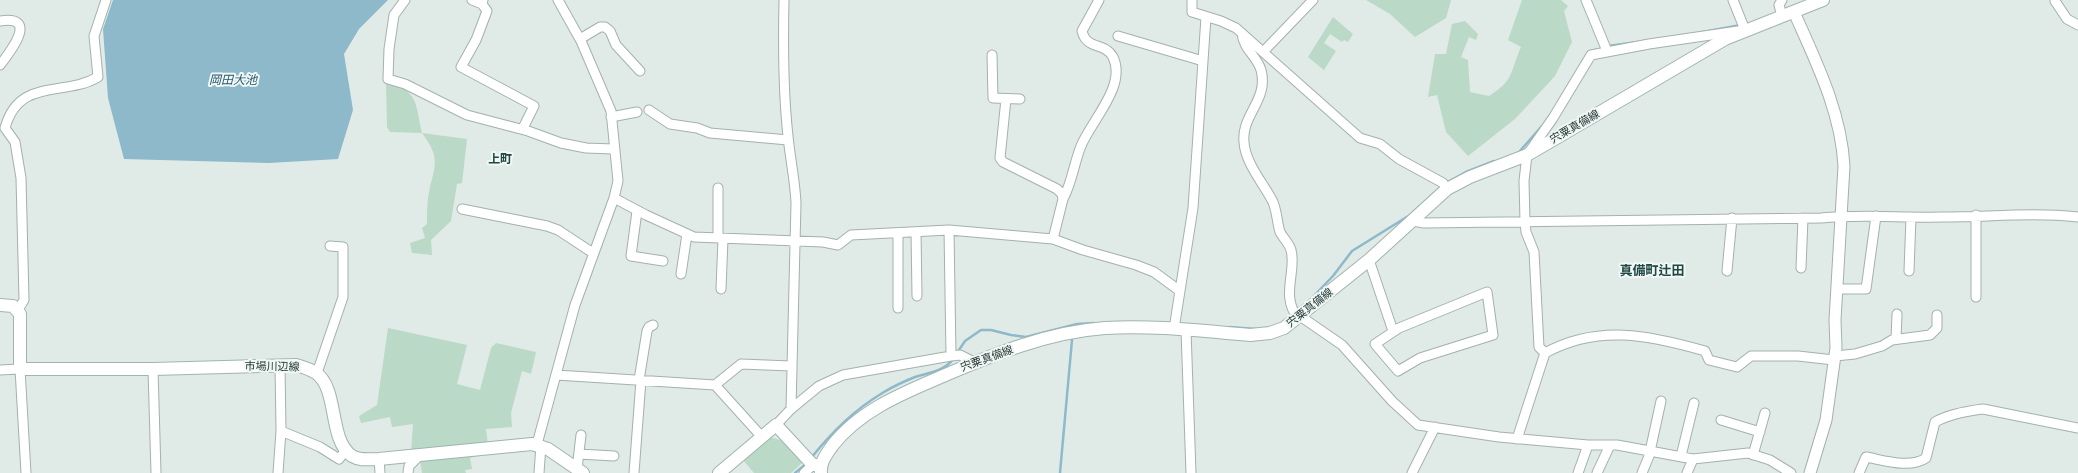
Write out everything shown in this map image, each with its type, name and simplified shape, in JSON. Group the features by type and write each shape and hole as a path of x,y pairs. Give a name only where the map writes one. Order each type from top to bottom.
{"main road":[{"name":"宍粟真備線","path":"818,468 835,443 871,411 901,394 974,362 1043,339 1076,332 1117,328 1178,327 1261,335 1284,328 1297,315 1369,260 1413,221 1445,186 1527,155 1744,27 1782,14 1794,12 1823,0"},
{"path":"0,305 13,306 18,310 21,319 20,369"},
{"name":"市場川辺線","path":"20,369 153,369 296,365 317,373"},
{"path":"317,373 328,392 340,439 346,450 352,456 362,460 419,456 527,444 539,445 580,471"},
{"path":"719,473 776,425 818,468"}],"street":[{"path":"18,310 24,300 21,178 15,142 3,128 19,103 32,93 75,86 98,77 94,36 106,0"},
{"path":"405,0 394,15 389,49 388,79 405,84 467,115 526,130 561,143 586,148 614,150"},
{"path":"472,0 483,2 486,11 476,40 461,67 534,106 524,126 526,130"},
{"path":"539,473 539,445 556,375 575,305 614,198 618,181 612,117 602,89 580,39 558,0"},
{"path":"784,0 785,96 788,140 795,180 796,241 791,366 791,409"},
{"path":"1053,239 1063,198 1068,190 1074,166 1082,145 1090,127 1102,112 1115,80 1116,68 1112,57 1105,48 1088,44 1082,32 1099,0"},
{"path":"1192,0 1192,12 1221,21 1242,33 1360,138 1380,144 1399,159 1445,186"},
{"path":"1263,52 1313,0"},
{"path":"1586,0 1606,48"},
{"path":"1545,353 1539,347 1534,252 1526,232 1525,222 1524,182 1527,155 1557,112 1588,57 1606,48 1744,27 1733,0"},
{"path":"1782,0 1779,5 1782,14"},
{"path":"2054,1 2067,19 2078,25"},
{"path":"1794,12 1833,104 1843,142 1844,166 1837,289 1835,358 1826,420 1810,473"},
{"path":"1191,473 1178,327 1180,291 1193,208 1206,17"},
{"path":"0,21 10,19 18,23 21,28 18,38 0,65"},
{"path":"580,39 600,27 605,27 610,31 616,45 640,72"},
{"path":"1242,33 1242,40 1261,69 1262,82 1260,98 1247,121 1244,142 1246,152 1273,204 1280,233 1291,248 1292,256 1289,282 1291,306 1297,315 1342,345 1392,401 1418,425 1517,439 1588,445 1610,445 1650,450 1693,459 1748,453 1770,460 1791,473"},
{"path":"1118,36 1203,61"},
{"path":"992,55 993,98 1020,99"},
{"path":"1006,99 1000,158 1004,162 1057,189 1062,194 1063,198"},
{"path":"648,110 670,124 697,128 710,133 788,140"},
{"path":"612,117 637,112"},
{"path":"718,188 721,238 721,289"},
{"path":"614,198 637,211 694,237 823,242 838,245 851,235 898,234 948,230 1053,239 1083,250 1136,264 1154,272 1180,291"},
{"path":"462,209 547,226 558,230 593,253"},
{"path":"637,211 631,256 663,261"},
{"path":"1413,221 1424,223 1525,222 1976,215 2078,217"},
{"path":"1976,215 1976,297"},
{"path":"1837,289 1866,289 1876,216"},
{"path":"1909,270 1911,217"},
{"path":"1727,271 1732,218"},
{"path":"1801,268 1803,218"},
{"path":"948,230 954,355"},
{"path":"916,232 917,296"},
{"path":"681,274 687,234"},
{"path":"898,234 898,308"},
{"path":"317,373 343,297 343,247 330,246"},
{"path":"1369,260 1393,331"},
{"path":"1487,292 1493,335 1420,358 1398,372 1375,344 1393,331 1399,328 1487,292"},
{"path":"1896,339 1897,314"},
{"path":"1517,439 1545,353 1589,336 1606,334 1663,339 1705,351 1709,360 1737,367 1751,356 1835,358 1882,346 1888,341 1896,339 1930,335 1937,328 1937,315"},
{"path":"634,473 640,380 647,331 649,327 653,326"},
{"path":"776,425 791,409 819,386 843,375 954,355 974,362"},
{"path":"556,375 715,385 741,364 791,366"},
{"path":"278,473 281,431 280,365"},
{"path":"0,370 20,369 26,473"},
{"path":"153,369 156,473"},
{"path":"715,385 762,437"},
{"path":"1642,473 1650,450 1661,401"},
{"path":"1681,456 1694,403"},
{"path":"1859,473 1866,457 1913,463 1921,461 1926,458 1935,422 1942,417 1972,410 1983,409 2078,428"},
{"path":"1753,454 1765,413"},
{"path":"1721,420 1760,432"},
{"path":"1412,473 1435,427"},
{"path":"281,431 320,447 339,459 346,450"},
{"path":"580,471 579,454 581,435"},
{"path":"1578,473 1588,445"},
{"path":"1597,473 1610,445"},
{"path":"579,454 614,456"},
{"path":"408,473 409,466 419,456"},
{"path":"379,459 380,473"},
{"path":"1687,473 1693,459"},
{"path":"804,473 818,468"}],"green space":[{"path":"1366,0 1451,0 1446,18 1415,37 1390,14"},
{"path":"1522,0 1561,0 1568,6 1564,11 1572,42 1555,76 1515,119 1468,156 1446,132 1437,95 1428,97 1435,54 1446,54 1452,24 1465,21 1478,34 1476,40 1469,37 1461,57 1468,60 1470,92 1489,96 1508,80 1521,47 1508,40"},
{"path":"1333,17 1353,34 1348,42 1344,40 1342,42 1330,34 1324,43 1336,51 1324,70 1308,57"},
{"path":"386,82 405,90 410,94 416,106 422,133 390,132 387,127"},
{"path":"422,133 467,139 462,183 457,184 451,221 431,240 432,255 412,253 410,243 425,238 422,228 427,224 428,196 435,162 432,149"},
{"path":"388,328 467,345 457,384 480,390 491,348 496,343 536,352 531,374 522,371 511,413 512,427 486,429 488,445 482,455 470,458 472,469 465,470 466,473 422,473 419,453 411,453 413,424 392,427 390,417 361,423 359,416 377,405"},
{"path":"770,437 783,441 802,463 791,473 754,473 743,460"}],"water":[{"name":"岡田大池","path":"113,0 388,0 359,29 344,54 353,110 338,159 269,163 124,159 108,98 103,29"}],"waterway":[{"path":"1703,32 1741,25"},
{"path":"1608,46 1638,42"},
{"path":"1592,51 1603,48"},
{"path":"1582,62 1588,53"},
{"path":"1519,152 1542,126"},
{"path":"1446,183 1466,172 1494,161"},
{"path":"1308,302 1333,276 1352,251 1410,215 1442,186"},
{"path":"957,353 965,341 981,330 991,330 1026,337 1077,324 1094,323"},
{"path":"1229,327 1256,329"},
{"path":"1060,473 1072,340"},
{"path":"811,458 844,422 873,399 907,380 941,369 953,359"},
{"path":"795,473 806,464"}],"district":[{"name":"上町","path":"500,160"},
{"name":"真備町辻田","path":"1652,271"}]}
